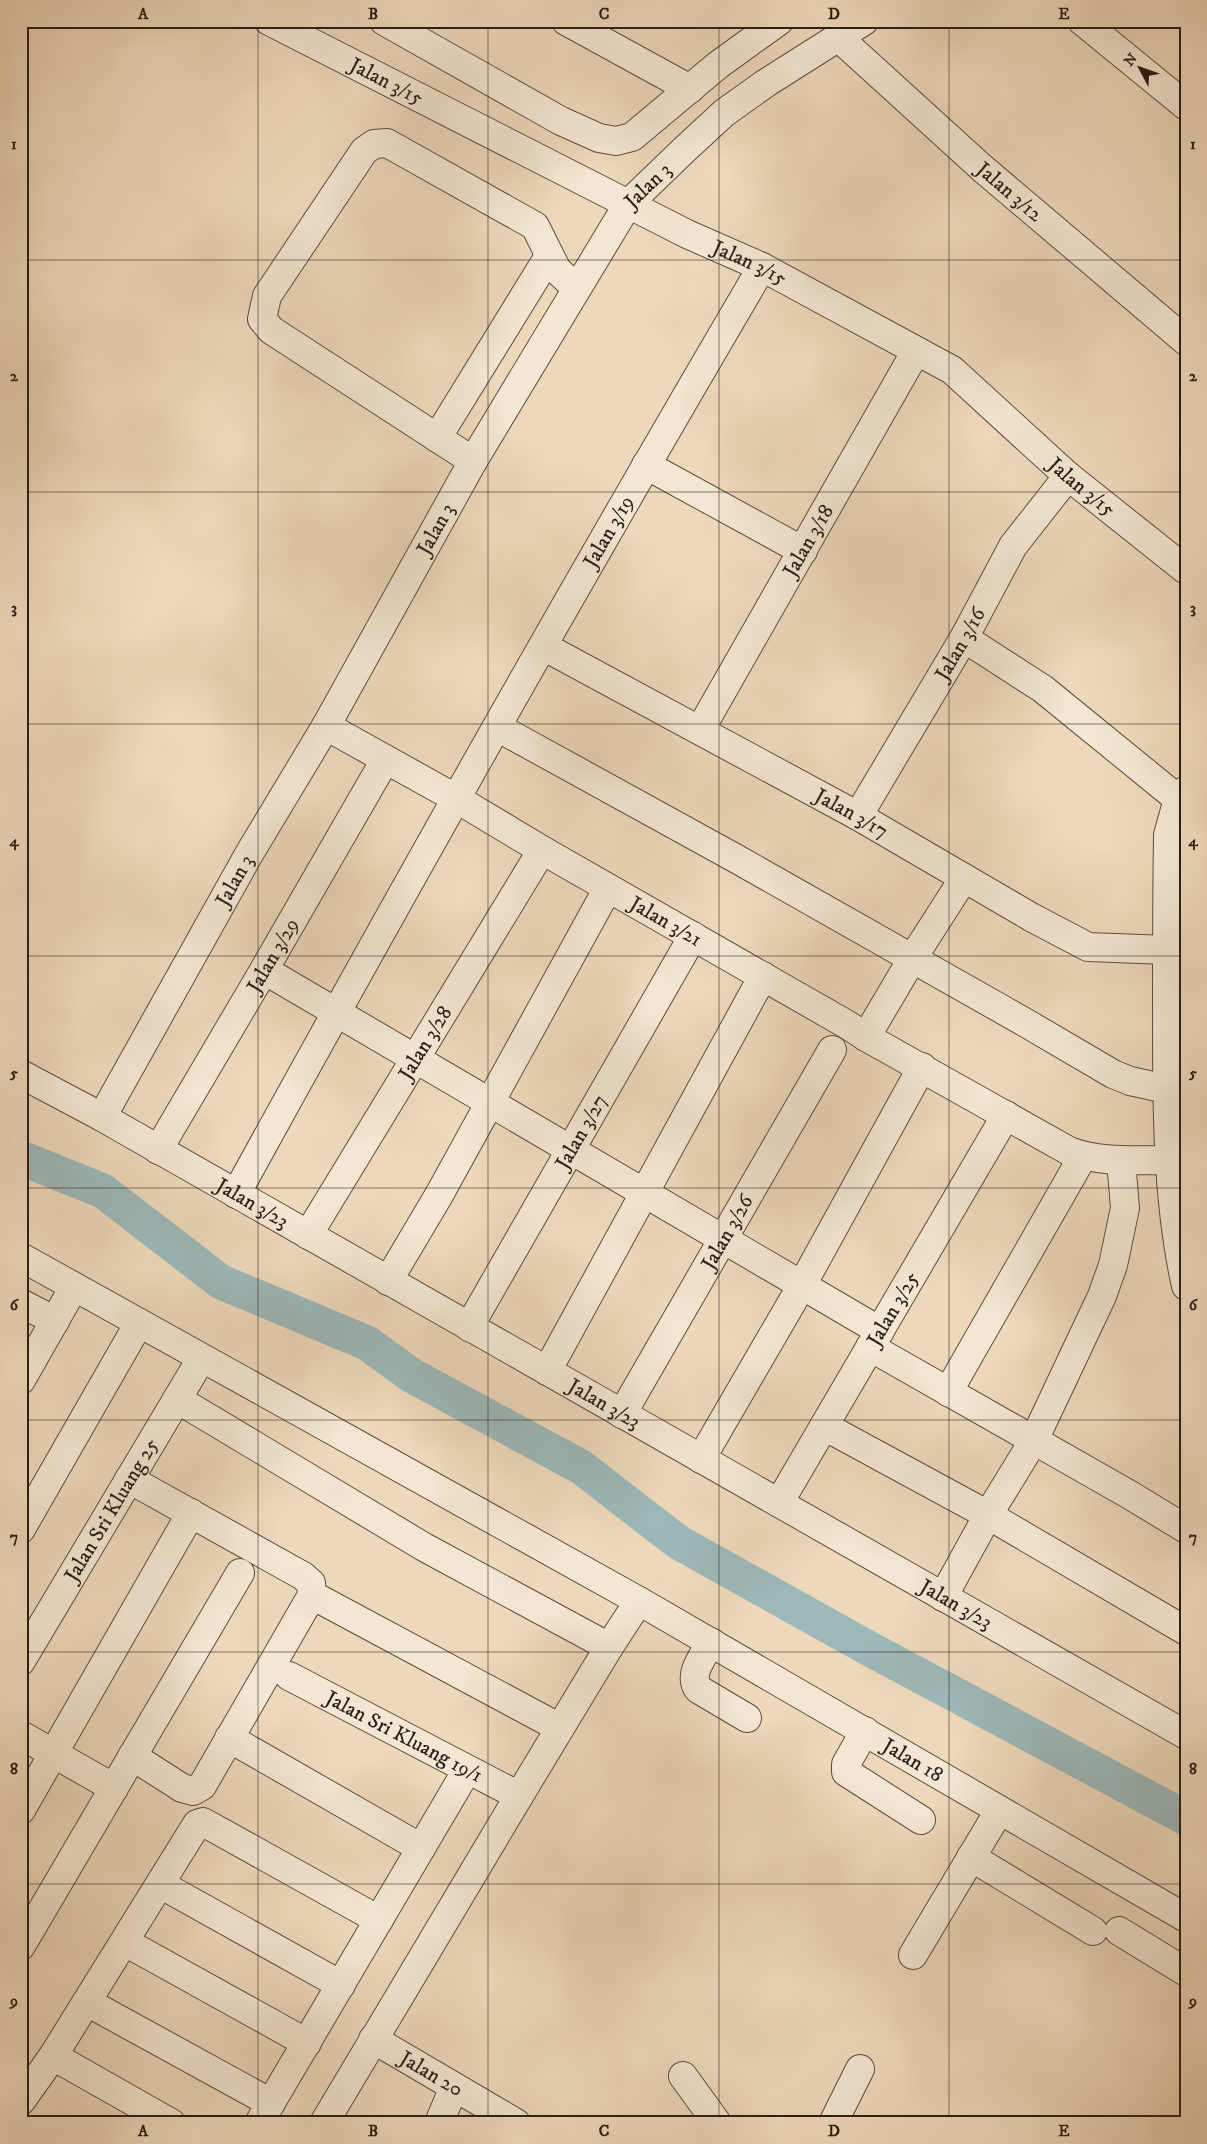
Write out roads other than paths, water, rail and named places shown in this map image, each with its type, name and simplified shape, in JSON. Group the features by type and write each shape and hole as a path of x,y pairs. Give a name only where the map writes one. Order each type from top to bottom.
{"street":[{"name":"Jalan 3/15","path":"269,21 687,234 762,266 952,370 1068,476 1186,570"},
{"path":"384,21 561,121 599,138 616,142 632,137 718,65 779,21"},
{"name":"Jalan 3","path":"102,1117 249,854 326,726 473,461 628,204 724,114 766,83 864,21"},
{"path":"1082,21 1186,106"},
{"path":"587,25 690,88"},
{"name":"Jalan 3/12","path":"838,37 982,168 1186,341"},
{"path":"473,461 271,330 262,319 267,296 364,151 374,144 387,143 535,226 557,270 576,288"},
{"path":"437,438 549,256"},
{"name":"Jalan 3/19","path":"236,1194 497,727 762,266"},
{"name":"Jalan 3/18","path":"700,730 916,351"},
{"path":"646,465 803,551"},
{"name":"Jalan 3/16","path":"858,816 964,638 1013,546 1068,476"},
{"path":"964,638 1043,688 1182,795 1168,836 1167,1089 1170,1160 1179,1257 1186,1286"},
{"name":"Jalan 3/17","path":"544,646 858,816 1088,947 1168,950"},
{"name":"Jalan 3/21","path":"326,726 457,799 866,1037 1069,1150 1083,1156 1120,1160 1170,1160"},
{"path":"497,727 735,858 1113,1074 1130,1081 1167,1089"},
{"name":"Jalan 3/29","path":"158,1150 385,760"},
{"name":"Jalan 3/28","path":"308,1236 542,850"},
{"path":"866,1037 912,959 964,878"},
{"path":"388,1281 439,1195 608,888"},
{"name":"Jalan 3/27","path":"469,1326 693,936"},
{"path":"264,970 802,1285 948,1392 1186,1529"},
{"path":"547,1371 763,976"},
{"name":"Jalan 3/26","path":"622,1414 832,1050"},
{"path":"701,1459 802,1285 922,1068"},
{"name":"Jalan 3/23","path":"21,1074 102,1117 308,1236 1186,1734"},
{"name":"Jalan 3/25","path":"779,1503 1006,1115"},
{"path":"948,1392 1083,1156"},
{"path":"943,1597 988,1515 1034,1440 1102,1296 1113,1265 1125,1208 1120,1160"},
{"name":"Jalan 18","path":"21,1257 138,1324 639,1601 1186,1918"},
{"path":"21,1380 74,1287"},
{"path":"21,1303 55,1321"},
{"path":"21,1529 138,1324"},
{"name":"Jalan Sri Kluang 25","path":"21,1661 201,1359"},
{"path":"177,1399 424,1547 609,1647"},
{"path":"824,1426 988,1515 1186,1631"},
{"path":"130,1479 303,1576 311,1583 312,1595 202,1786 193,1791 182,1788 132,1756"},
{"path":"21,1810 191,1513"},
{"path":"21,1946 240,1573"},
{"path":"312,1595 560,1728"},
{"path":"324,2123 560,1728 639,1601"},
{"path":"711,1642 695,1672 693,1682 698,1690 747,1718"},
{"name":"Jalan Sri Kluang 19/1","path":"289,1676 519,1796"},
{"path":"866,1732 846,1764 846,1772 921,1820"},
{"path":"21,1735 114,1788"},
{"path":"229,1738 421,1848"},
{"path":"86,2002 265,2113 467,1770"},
{"path":"913,1955 999,1811"},
{"path":"21,2101 53,2056 197,1824 203,1822 379,1920"},
{"path":"971,1857 1106,1931 1186,1972"},
{"path":"160,1884 341,1986"},
{"path":"125,1942 307,2043"},
{"name":"Jalan 20","path":"373,2040 516,2123"},
{"path":"53,2056 172,2123"},
{"path":"833,2123 860,2069"},
{"path":"683,2076 717,2123"},
{"path":"439,2123 454,2087"}],"waterway":[{"path":"21,1158 103,1191 221,1282 367,1343 411,1375 581,1467 678,1542 868,1648 1186,1818"}]}
